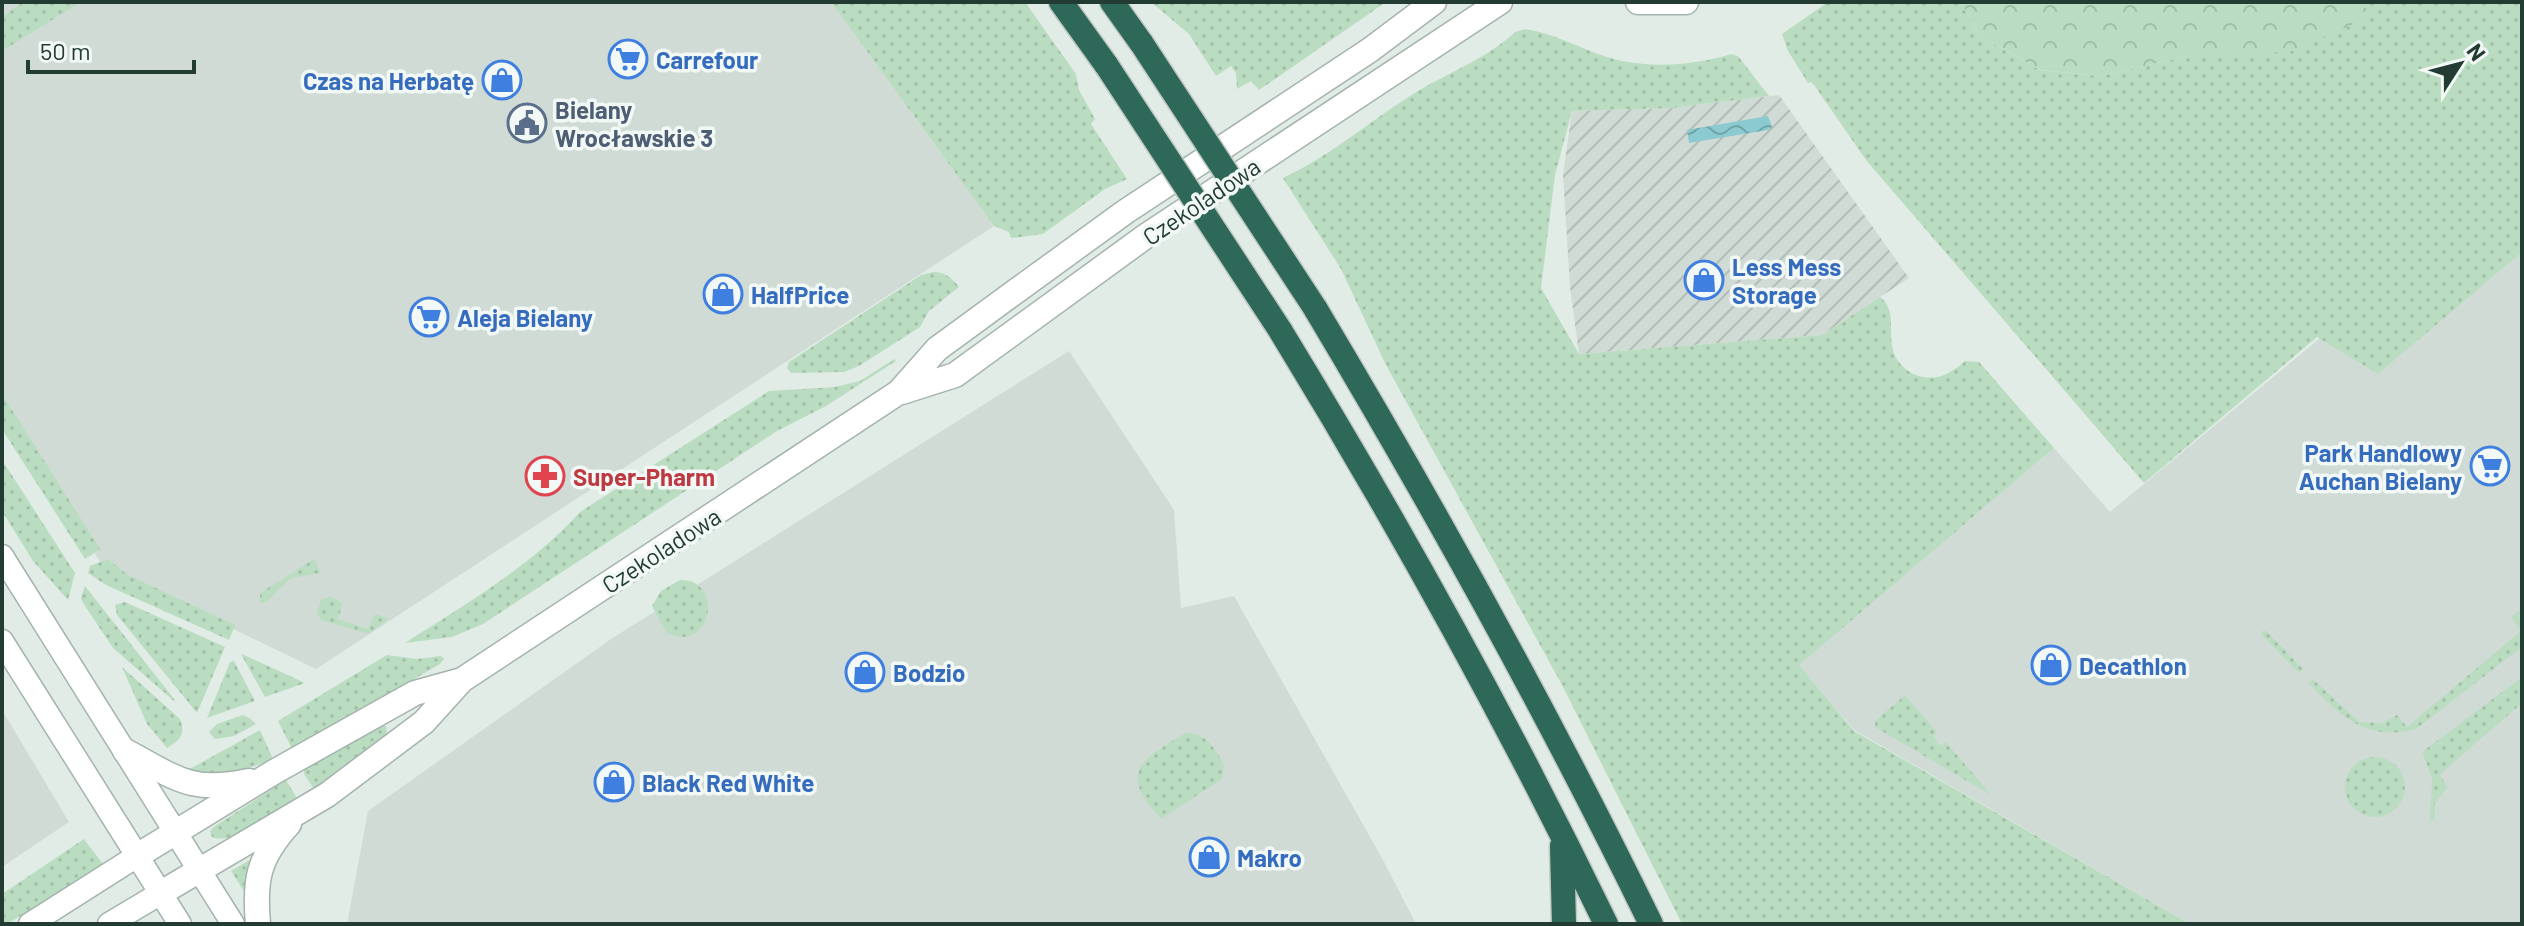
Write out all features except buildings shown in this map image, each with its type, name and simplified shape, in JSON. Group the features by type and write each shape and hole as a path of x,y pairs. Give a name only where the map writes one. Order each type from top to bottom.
{"highway":[{"path":"1061,2 1107,66 1280,330 1355,452 1431,586 1560,831 1604,924"},
{"path":"1112,2 1315,308 1383,422 1538,698 1651,924"},
{"path":"1560,831 1564,924"}],"street":[{"name":"Czekoladowa","path":"161,893 299,814 424,722 462,680 899,392 937,349 1040,273 1125,212 1370,50 1434,2"},
{"name":"Czekoladowa","path":"899,392 955,375 1146,236 1500,2"},
{"path":"1638,2 1686,2"},
{"path":"2,556 233,924"},
{"path":"2,641 180,924"},
{"name":"Czekoladowa","path":"137,856 274,772 415,693 462,680"},
{"path":"125,751 187,783 220,787 274,772"},
{"path":"258,924 255,890 265,857 299,814"},
{"path":"30,924 137,856"},
{"path":"109,924 161,893"}],"shaded area":[{"name":"Aleja Bielany","path":"2,2 831,2 994,226 316,669 103,566 2,407"},
{"path":"1779,95 1909,278 1822,335 1579,354 1570,287 1563,175 1572,111 1671,108"},
{"path":"2522,171 2522,924 2190,924 1854,730 1798,665 2054,448 2110,512"},
{"path":"1069,351 1174,510 1181,608 1234,596 1416,924 347,924 368,811 611,639"},
{"path":"2,710 69,822 2,867"}],"green space":[{"path":"23,2 81,2 2,51 2,17"},
{"path":"831,2 1025,2 1076,74 1079,90 1095,119 1091,124 1127,179 1105,189 1043,234 1011,238 1009,232 994,226"},
{"path":"1151,2 1386,2 1259,90 1251,81 1237,89 1236,73 1231,66 1216,76 1189,34"},
{"path":"1828,2 1961,2 1979,35 2040,70 2100,76 2188,56 2233,56 2373,15 2358,2 2522,2 2522,252 2378,374 2317,337 2144,483 1866,160 1812,82 1808,83 1788,51 1782,34"},
{"path":"1961,2 2358,2 2374,15 2292,51 2188,56 2100,76 2040,70 1979,35"},
{"path":"1525,29 1556,37 1607,57 1637,63 1685,63 1731,54 1738,56 1769,96 1671,108 1572,111 1555,175 1541,288 1579,354 1822,335 1880,297 1890,315 1893,350 1906,370 1928,378 1944,375 1965,361 1979,362 2054,448 1799,665 1854,731 2190,924 1682,924 1562,685 1386,365 1341,269 1283,178 1320,158 1407,98 1483,55 1515,32"},
{"path":"933,272 948,276 959,287 929,311 920,327 859,366 844,372 791,373 787,368 789,362 921,275"},
{"path":"894,359 896,361 826,406 777,431 483,624 452,637 405,643 519,567 580,512 769,391 835,387 860,381"},
{"path":"2,394 100,549 85,559 2,429"},
{"path":"2,460 75,573 68,600 33,561 2,511"},
{"path":"108,559 128,575 235,625 229,640 106,585 88,573 90,566"},
{"path":"314,559 321,573 291,578 266,602 260,603 260,593"},
{"path":"680,580 694,583 704,591 708,603 702,626 694,634 681,637 666,632 652,606 661,591"},
{"path":"85,586 174,701 113,648 83,603 81,598"},
{"path":"330,596 343,603 338,619 368,629 375,614 389,618 369,634 321,620 317,613 321,600"},
{"path":"125,602 225,647 197,713 117,615 115,605"},
{"path":"2520,611 2522,647 2416,729 2383,732 2368,729 2343,715 2309,683 2313,679 2359,722 2383,723 2397,715 2407,727 2521,631 2511,617"},
{"path":"2265,630 2303,669 2299,673 2262,635 2261,632"},
{"path":"242,654 305,683 265,697"},
{"path":"387,655 417,659 441,656 444,659 294,749 291,747 278,721"},
{"path":"234,661 255,701 207,718 230,662"},
{"path":"122,667 180,719 181,736 167,748 147,724"},
{"path":"2522,677 2522,703 2439,775 2448,787 2435,803 2435,818 2430,822 2432,778 2422,752"},
{"path":"1905,695 1937,732 1933,736 1941,746 1946,742 1991,795 1875,727 1875,721"},
{"path":"243,715 256,724 234,736 215,739 209,732 217,724"},
{"path":"381,725 386,726 387,734 314,789 304,769"},
{"path":"260,730 273,759 231,772 188,770"},
{"path":"1185,733 1199,735 1213,747 1224,765 1222,779 1161,819 1147,803 1137,778 1147,759"},
{"path":"2375,757 2396,766 2405,787 2396,808 2375,817 2354,808 2345,787 2354,766"},
{"path":"286,780 298,800 244,832 232,837 212,837 210,831 215,826"},
{"path":"84,839 103,864 7,924 2,924 2,894"},
{"path":"255,857 246,892 245,893 231,871"}],"water":[{"path":"1768,116 1772,127 1768,130 1689,143 1687,130"}],"place":[{"name":"Carrefour","path":"628,59"},
{"name":"Czas na Herbatę","path":"502,80"},
{"name":"Bielany Wrocławskie 3","path":"527,123"},
{"name":"Less Mess Storage","path":"1704,280"},
{"name":"HalfPrice","path":"723,294"},
{"name":"Aleja Bielany","path":"429,317"},
{"name":"Park Handlowy Auchan Bielany","path":"2490,466"},
{"name":"Super-Pharm","path":"545,476"},
{"name":"Decathlon","path":"2051,665"},
{"name":"Bodzio","path":"865,672"},
{"name":"Black Red White","path":"614,782"},
{"name":"Makro","path":"1209,857"}]}
